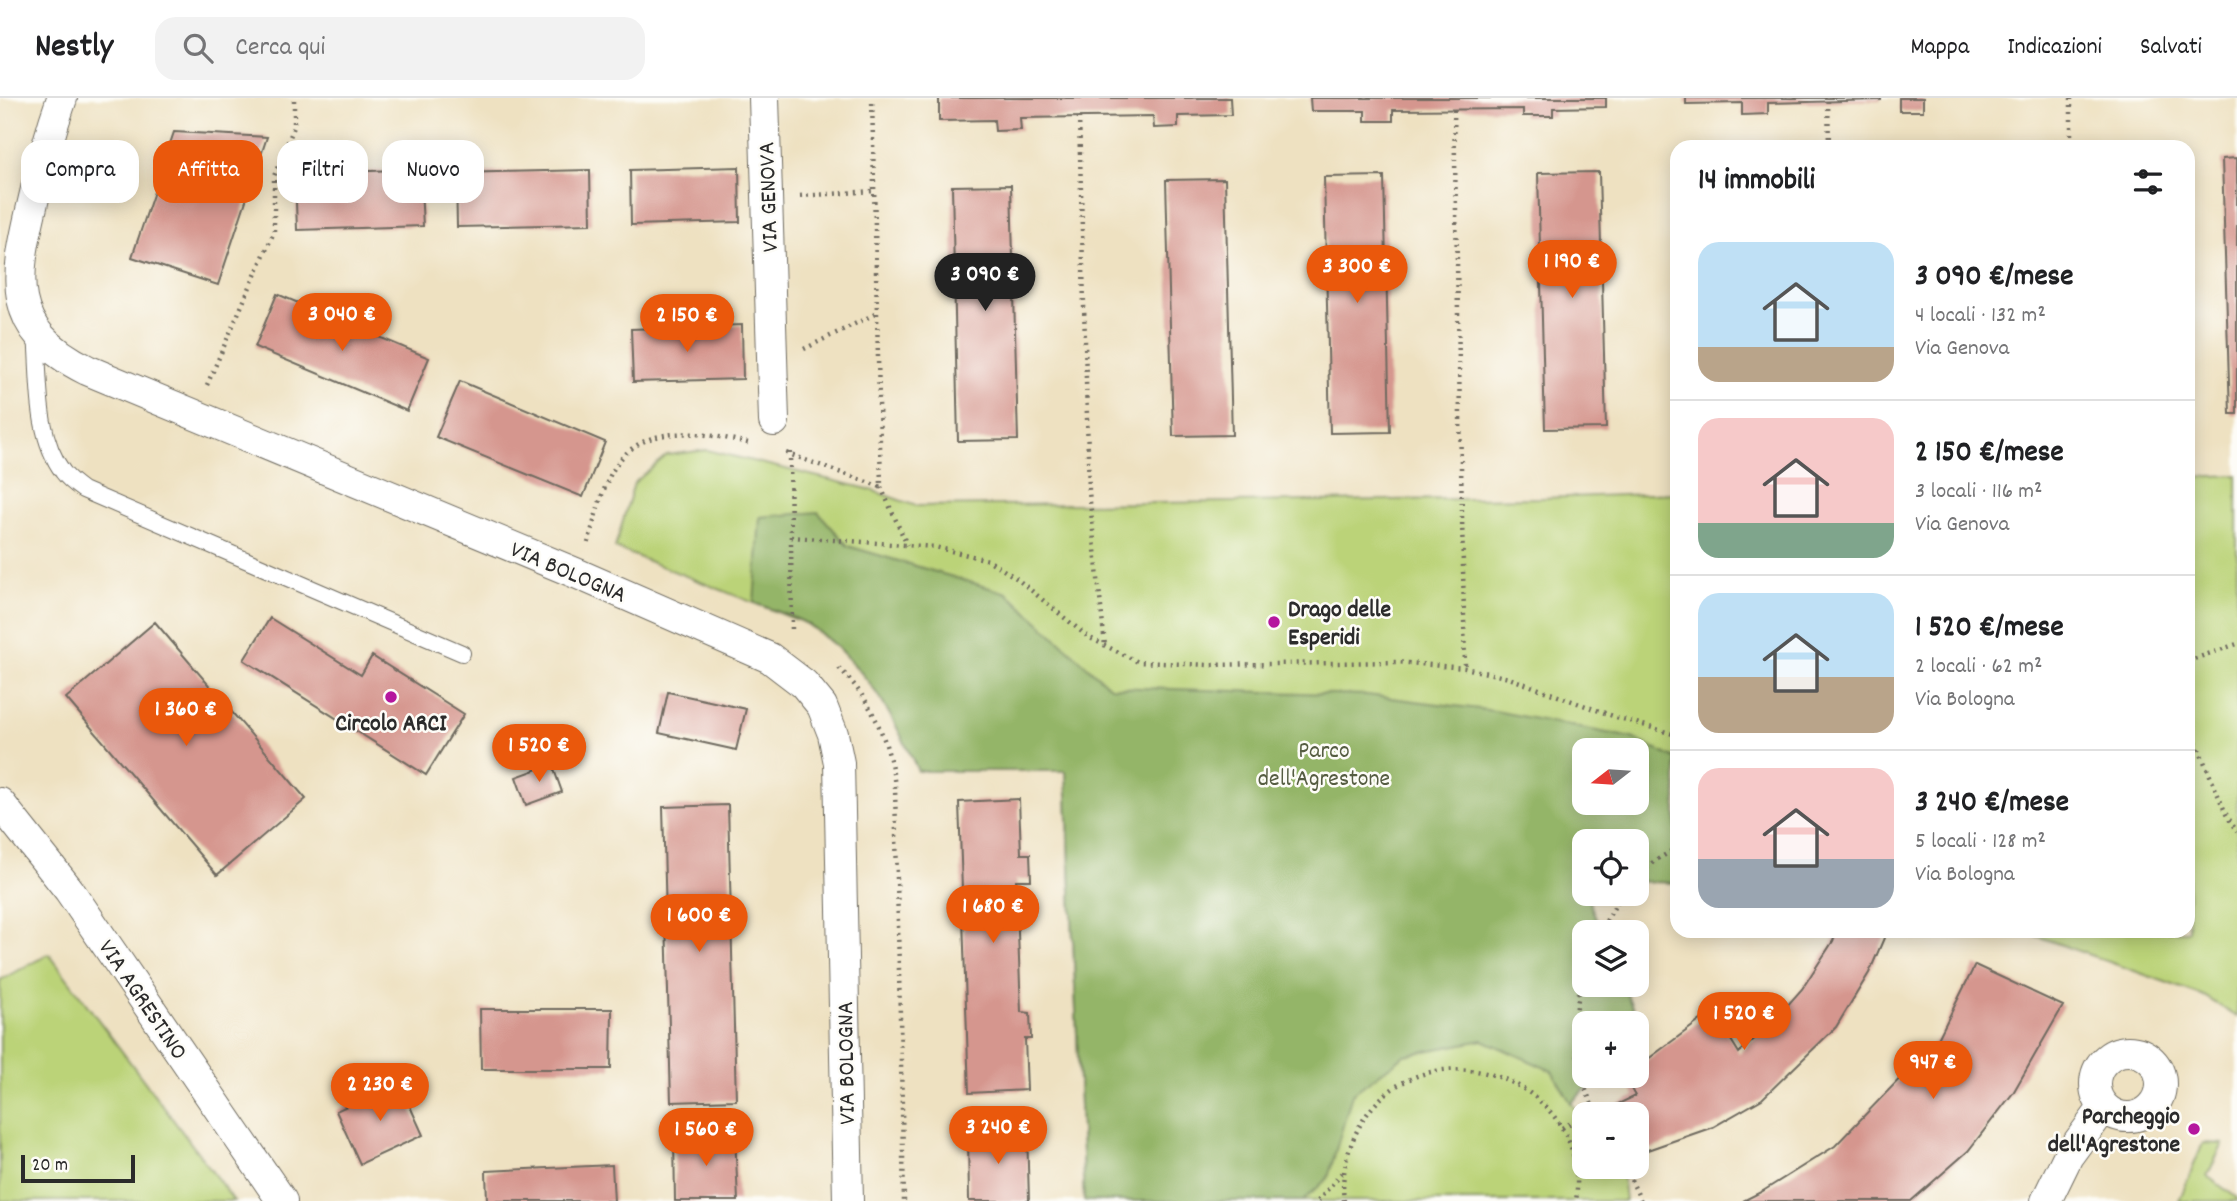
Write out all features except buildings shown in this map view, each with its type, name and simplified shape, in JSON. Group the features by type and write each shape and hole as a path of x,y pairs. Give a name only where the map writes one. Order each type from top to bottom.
{"street":[{"name":"VIA BOLOGNA","path":"48,136 51,98"},
{"name":"VIA BOLOGNA","path":"62,98 48,136 19,267 22,302 36,332 49,347 73,363 578,574 770,658 793,674 813,694 829,721 839,763 848,1201"},
{"name":"VIA GENOVA","path":"764,98 774,421"},
{"name":"VIA AGRESTINO","path":"0,803 69,890 282,1201"},
{"path":"2046,1201 2068,1156 2104,1107"}],"lane":[{"path":"36,332 44,423 49,444 62,471 83,491 462,653"}],"path":[{"path":"194,414 274,232 274,177 294,127 294,98"},
{"path":"2071,98 2071,140"},
{"path":"1828,101 1829,140"},
{"path":"1454,110 1465,668"},
{"path":"1079,117 1089,492 1105,647"},
{"path":"798,197 874,191"},
{"path":"799,352 877,313"},
{"path":"881,486 907,545"},
{"path":"791,537 951,550 988,561 1001,567 1088,637 1138,662 1397,662 1465,668 1509,678 1613,716 1670,733"},
{"path":"2195,659 2237,644"},
{"path":"2195,740 2226,814 2237,832"},
{"path":"1649,866 1670,852"},
{"path":"1577,997 1574,1034 1582,1076 1592,1102"},
{"path":"1345,1201 1344,1170 1350,1147 1360,1125 1375,1105 1394,1089 1415,1077 1462,1069 1509,1079 1548,1108 1562,1128 1574,1156 1578,1186 1576,1201"},
{"path":"1562,1128 1572,1123"},
{"path":"1318,1201 1344,1170"},
{"path":"1631,1179 1641,1201"}],"green space":[{"name":"Parco dell'Agrestone","path":"707,450 868,489 916,506 1542,498 1670,493 1670,883 1649,882 1649,829 1572,829 1572,906 1591,906 1597,920 1572,920 1572,997 1628,997 1634,1011 1572,1011 1572,1088 1587,1088 1571,1103 1572,1179 1622,1179 1625,1201 1084,1201 1066,771 918,771 894,718 867,679 837,647 807,624 615,548 634,483 667,455"},
{"path":"2237,475 2237,1017 2204,996 2042,938 2195,938 2195,477"},
{"path":"818,512 848,546 1007,593 1110,687 1367,695 1495,711 1632,738 1572,738 1572,816 1648,816 1649,746 1670,756 1670,883 1649,882 1649,829 1572,829 1572,906 1591,906 1597,920 1572,920 1572,997 1628,997 1634,1011 1572,1011 1572,1088 1587,1088 1571,1103 1552,1071 1483,1040 1405,1055 1352,1094 1328,1178 1303,1201 1084,1201 1066,771 918,771 887,709 861,672 828,640 809,625 754,603 760,517"},
{"path":"49,954 234,1201 0,1201 0,980"},
{"path":"2203,1143 2223,1144 2207,1176 2237,1198 2237,1201 2179,1201"}],"place":[{"name":"Drago delle Esperidi","path":"1274,622"},
{"name":"Circolo ARCI","path":"391,697"},
{"name":"Parcheggio dell'Agrestone","path":"2194,1129"}]}
